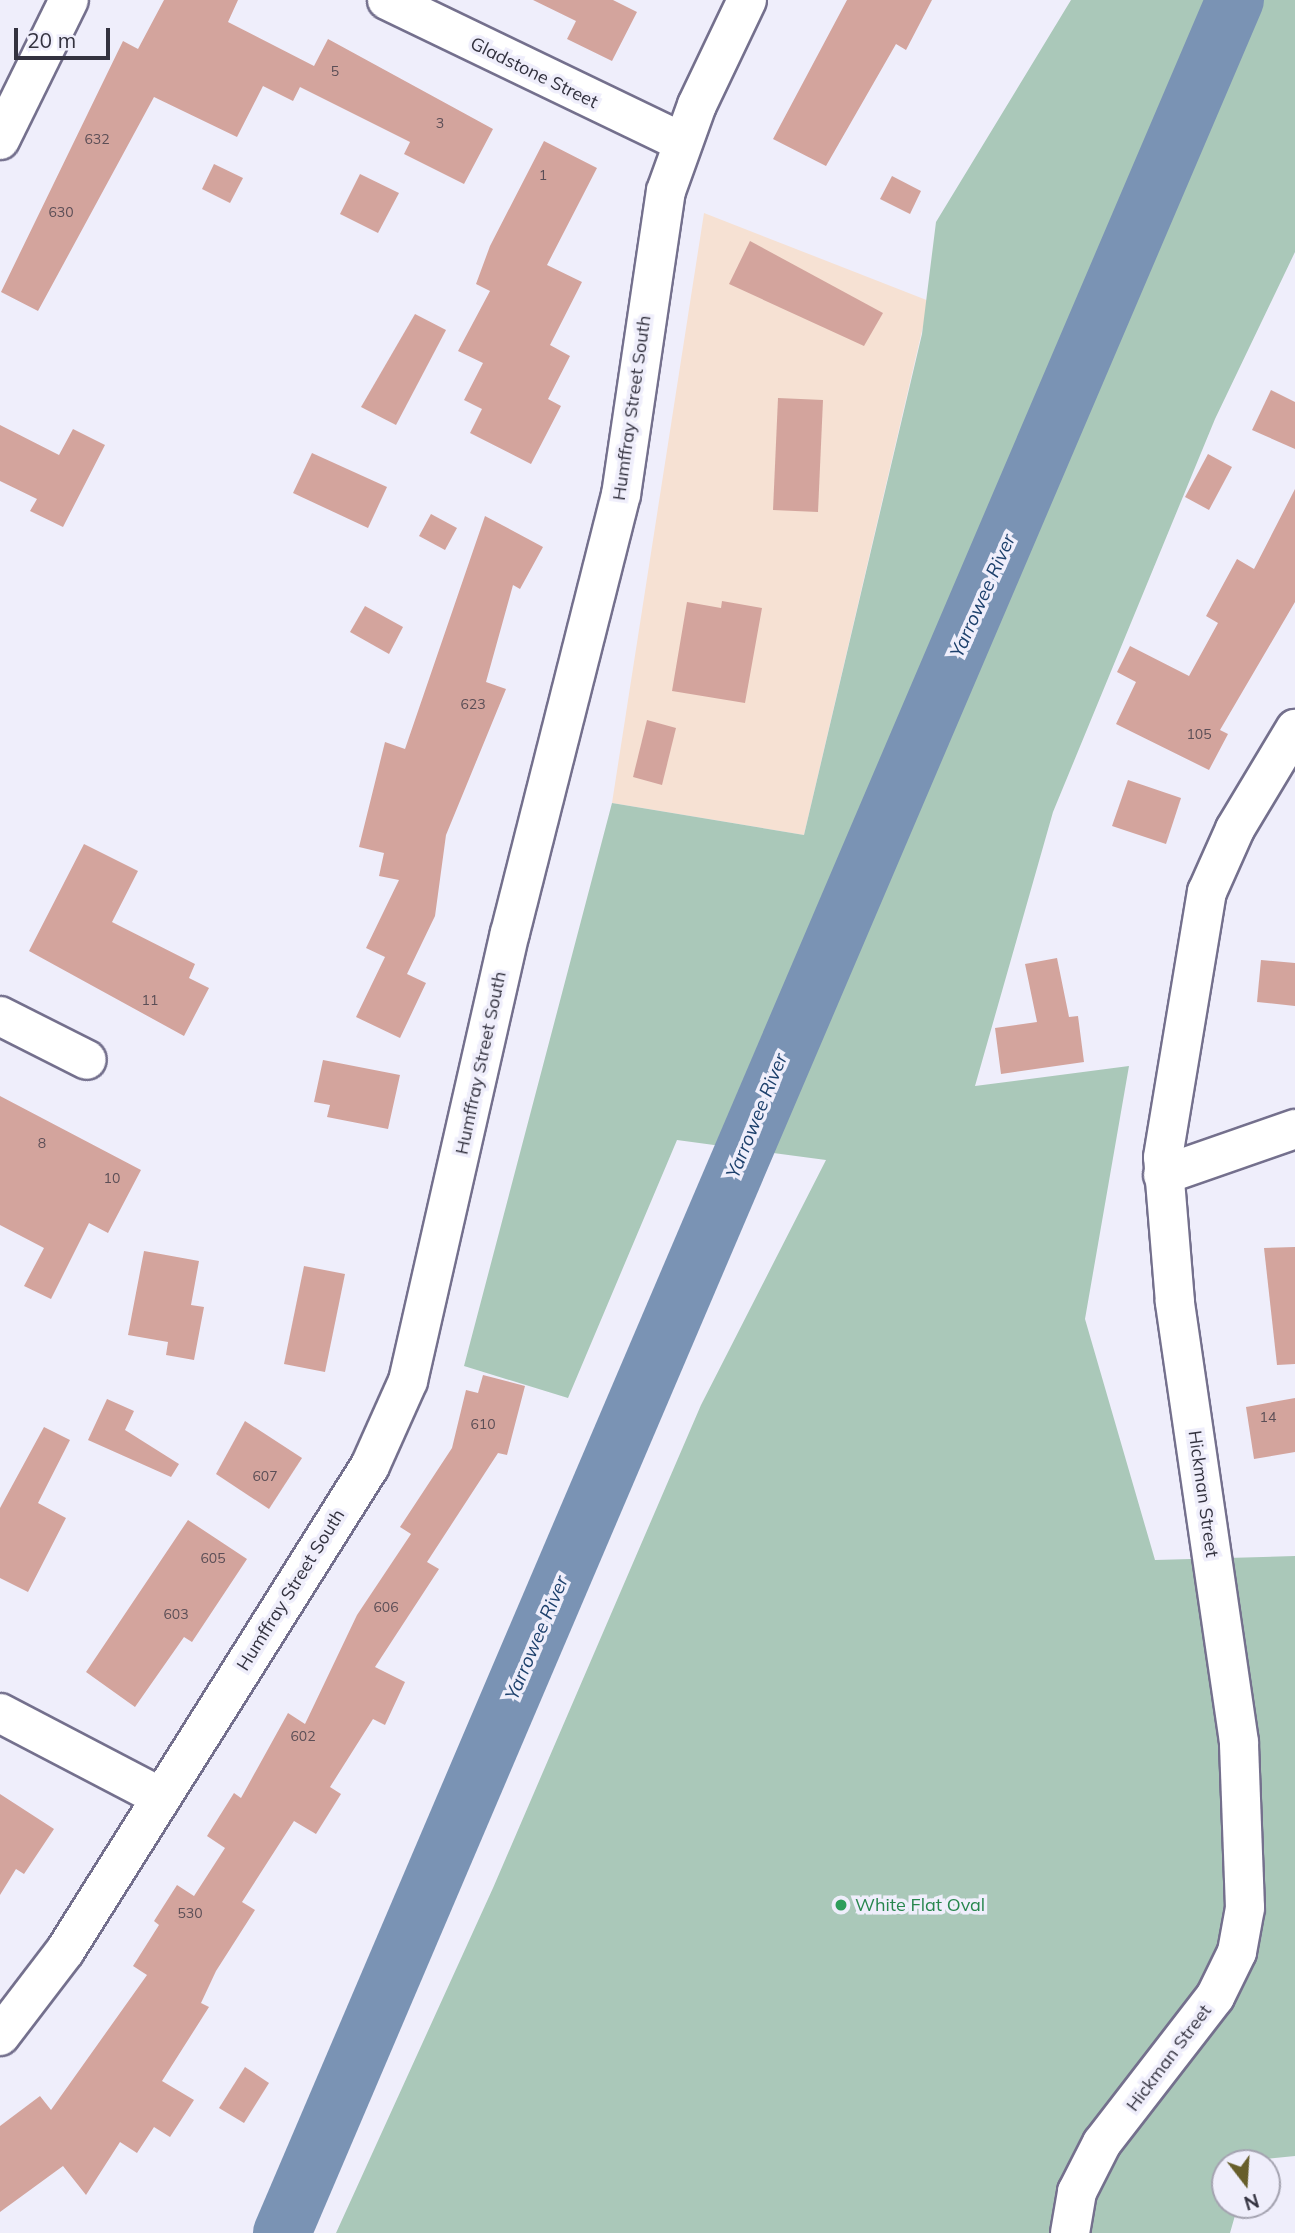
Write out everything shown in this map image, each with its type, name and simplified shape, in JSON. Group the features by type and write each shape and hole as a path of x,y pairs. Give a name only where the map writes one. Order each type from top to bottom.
{"street":[{"path":"0,140 69,0"},
{"name":"Gladstone Street","path":"387,0 682,142"},
{"name":"Humffray Street South","path":"0,2036 51,1972 370,1466 413,1368 510,933 621,495 652,262 682,142 747,0"},
{"name":"Hickman Street","path":"1070,2233 1077,2192 1102,2143 1215,1997 1237,1952 1245,1908 1240,1742 1163,1175 1207,892 1235,829 1295,729"},
{"path":"0,1016 87,1060"},
{"path":"1163,1175 1295,1129"},
{"path":"0,1713 161,1797"}],"shaded area":[{"path":"704,213 929,301 804,835 612,803"}],"green space":[{"path":"1071,0 1295,0 1295,252 1215,419 1053,812 975,1086 1129,1066 1085,1319 1155,1560 1295,1556 1295,2156 1281,2157 1281,2149 1211,2149 1211,2219 1234,2219 1230,2233 336,2233 493,1888 701,1405 826,1160 677,1140 568,1398 464,1366 612,803 804,835 922,334 936,222"}],"building":[{"path":"164,0 238,0 228,22 314,66 328,39 493,129 464,184 404,154 410,142 300,87 293,101 263,86 237,137 154,97 38,311 1,292 123,41 138,49"},
{"path":"533,0 613,0 637,12 612,61 567,39 576,21"},
{"path":"847,0 932,0 906,50 896,44 826,166 773,139"},
{"path":"544,141 597,168 547,265 582,282 550,345 570,356 548,399 561,406 531,464 470,433 482,409 464,400 483,363 458,351 490,291 476,284 490,246"},
{"path":"214,164 243,178 230,203 202,189"},
{"path":"360,174 399,193 378,233 340,214"},
{"path":"892,176 921,191 910,214 880,199"},
{"path":"750,241 883,313 864,346 729,284"},
{"path":"415,314 446,330 396,425 361,407"},
{"path":"1271,390 1295,402 1295,449 1252,430"},
{"path":"778,398 823,400 818,512 773,510"},
{"path":"0,425 59,455 73,429 105,445 63,527 30,511 37,499 0,481"},
{"path":"312,453 387,487 368,528 293,493"},
{"path":"1208,454 1232,467 1209,510 1185,497"},
{"path":"1295,489 1295,602 1220,730 1228,734 1209,770 1116,724 1136,682 1117,672 1130,646 1189,676 1218,623 1206,616 1237,559 1254,569"},
{"path":"431,514 457,528 445,550 419,536"},
{"path":"485,516 543,547 520,589 513,585 486,682 506,689 446,835 435,916 407,974 426,983 400,1038 356,1017 385,957 366,948 399,880 379,876 384,853 359,847 385,742 405,749"},
{"path":"722,601 762,608 745,703 672,691 687,602 721,608"},
{"path":"365,606 403,627 389,654 350,632"},
{"path":"647,720 676,728 662,785 633,777"},
{"path":"1128,780 1181,798 1166,844 1112,826"},
{"path":"84,844 138,871 112,922 195,964 189,978 209,988 184,1036 29,951"},
{"path":"1057,958 1069,1017 1078,1016 1084,1062 1001,1074 995,1028 1037,1022 1025,964"},
{"path":"1261,960 1295,963 1295,1006 1257,1002"},
{"path":"323,1060 400,1075 388,1129 327,1117 330,1105 314,1102"},
{"path":"0,1096 141,1170 108,1233 89,1223 51,1299 24,1286 44,1248 0,1225"},
{"path":"1295,1247 1295,1364 1277,1365 1264,1248"},
{"path":"144,1251 199,1261 191,1305 204,1307 194,1360 166,1355 168,1342 128,1335"},
{"path":"304,1266 345,1274 325,1372 284,1364"},
{"path":"483,1375 525,1386 507,1455 498,1453 427,1562 439,1569 375,1667 405,1682 385,1725 373,1719 330,1787 341,1794 316,1834 294,1821 242,1902 255,1910 216,1971 201,2003 209,2007 162,2081 194,2100 170,2137 154,2127 137,2153 120,2142 86,2195 63,2166 0,2212 0,2126 40,2096 51,2110 147,1975 133,1966 159,1925 154,1921 177,1885 194,1896 225,1848 207,1836 234,1793 241,1798 288,1713 305,1724 357,1615 411,1534 400,1527 452,1448 466,1390 478,1393"},
{"path":"1295,1398 1295,1452 1254,1459 1246,1407"},
{"path":"107,1399 134,1411 125,1430 179,1464 171,1477 88,1440"},
{"path":"245,1421 302,1458 269,1509 216,1474"},
{"path":"44,1427 70,1440 38,1503 66,1518 28,1592 0,1578 0,1508"},
{"path":"188,1520 247,1559 192,1642 184,1637 135,1707 86,1672"},
{"path":"0,1794 54,1829 24,1874 16,1869 0,1895"},
{"path":"245,2067 269,2083 244,2123 219,2108"}],"waterway":[{"name":"Yarrowee River","path":"282,2233 1235,0"}],"place":[{"name":"White Flat Oval","path":"841,1905"}]}
